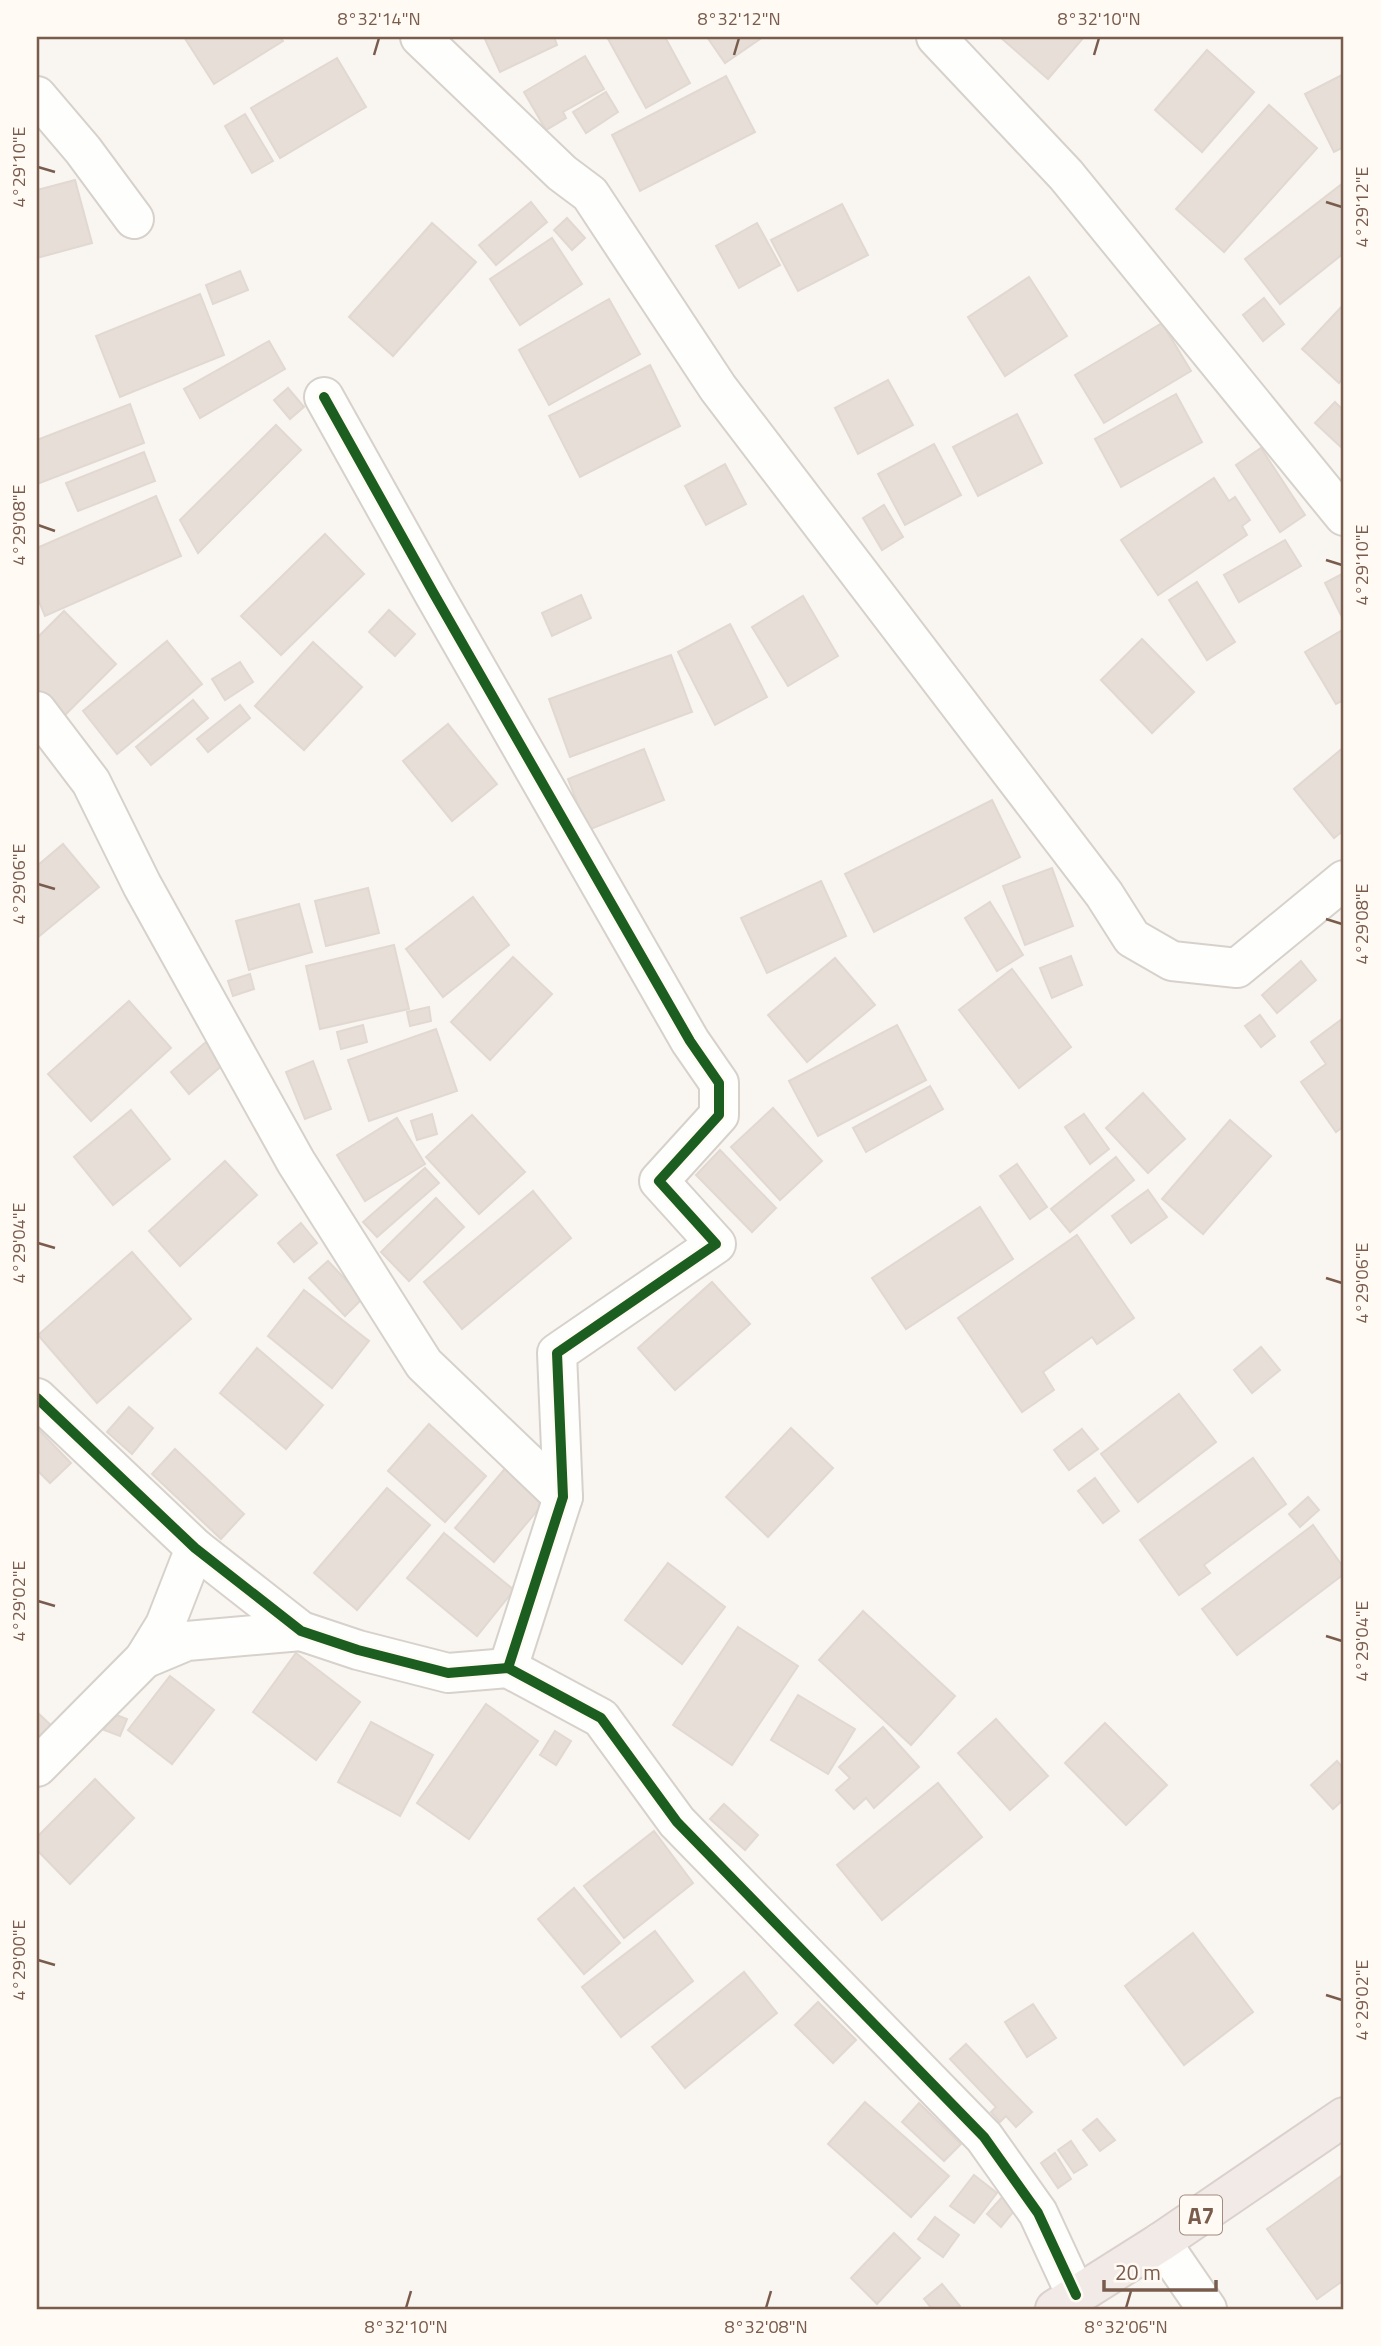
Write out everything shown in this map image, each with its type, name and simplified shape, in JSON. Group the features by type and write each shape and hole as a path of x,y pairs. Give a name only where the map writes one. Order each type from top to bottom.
{"highway":[{"name":"A7","path":"1065,2302 1161,2242 1344,2118"}],"street":[{"path":"420,37 562,173 590,194 718,388 1104,894 1132,938 1172,961 1237,968 1344,880"},
{"path":"936,37 1066,175 1344,516"},
{"path":"37,96 83,150 134,219"},
{"path":"324,397 683,1029 719,1083 719,1115 659,1181 716,1244 558,1353 563,1497 508,1668"},
{"path":"37,711 91,782 142,885 296,1162 424,1364 563,1497"},
{"path":"37,1398 195,1548 302,1631 358,1650 448,1673 508,1668 601,1718 677,1822 984,2137 1038,2213 1065,2302"},
{"path":"37,1767 144,1659 165,1625 195,1548"},
{"path":"144,1659 187,1641 302,1631"},
{"path":"1161,2242 1207,2309"}],"building":[{"path":"184,37 280,37 283,41 214,84"},
{"path":"484,37 554,37 557,45 500,72"},
{"path":"607,37 665,37 690,83 646,108"},
{"path":"707,37 763,37 725,63"},
{"path":"1000,37 1084,37 1048,79"},
{"path":"1207,50 1254,92 1202,152 1155,110"},
{"path":"585,56 604,89 563,112 566,118 546,130 524,92"},
{"path":"337,58 366,107 280,158 251,108"},
{"path":"1344,74 1344,147 1334,152 1305,94"},
{"path":"726,76 755,132 640,191 612,135"},
{"path":"606,92 618,112 586,133 573,112"},
{"path":"1269,105 1317,148 1224,252 1176,209"},
{"path":"245,114 273,161 252,173 225,126"},
{"path":"75,180 92,243 37,258 37,190"},
{"path":"1343,183 1344,253 1280,304 1245,259"},
{"path":"531,202 547,222 496,265 479,245"},
{"path":"842,204 868,255 798,291 771,240"},
{"path":"567,218 585,238 572,250 554,230"},
{"path":"432,223 476,262 393,356 349,317"},
{"path":"757,223 780,265 739,288 716,246"},
{"path":"552,238 582,284 520,325 490,279"},
{"path":"240,271 248,290 213,304 206,285"},
{"path":"1029,277 1067,336 1005,376 968,317"},
{"path":"200,294 224,355 120,397 96,336"},
{"path":"1264,298 1284,324 1263,341 1243,315"},
{"path":"609,299 640,354 549,405 519,350"},
{"path":"1344,304 1344,377 1339,383 1302,349"},
{"path":"1162,323 1191,371 1104,423 1075,375"},
{"path":"269,341 285,369 200,418 184,389"},
{"path":"650,365 680,426 580,477 549,416"},
{"path":"888,380 913,425 858,454 835,408"},
{"path":"288,388 304,407 290,419 274,400"},
{"path":"1176,394 1202,442 1121,487 1095,439"},
{"path":"1335,402 1344,411 1344,450 1315,423"},
{"path":"130,404 144,443 37,484 37,440"},
{"path":"1017,414 1042,463 978,496 953,447"},
{"path":"276,425 301,450 198,553 180,520"},
{"path":"934,444 961,495 905,525 878,474"},
{"path":"1261,448 1305,515 1280,532 1236,465"},
{"path":"144,452 155,481 78,511 66,483"},
{"path":"725,464 746,504 706,525 685,486"},
{"path":"1214,478 1229,501 1235,497 1250,520 1242,526 1247,535 1158,595 1121,540"},
{"path":"156,496 181,556 45,616 37,597 37,548"},
{"path":"884,505 903,537 882,550 863,518"},
{"path":"325,534 364,574 281,655 241,616"},
{"path":"1285,540 1301,566 1239,602 1224,575"},
{"path":"1344,573 1344,618 1343,619 1325,583"},
{"path":"1197,582 1235,642 1207,660 1169,600"},
{"path":"581,595 591,618 552,636 542,613"},
{"path":"803,596 838,656 788,686 752,627"},
{"path":"389,610 415,634 395,656 369,632"},
{"path":"64,611 116,664 62,718 37,693 37,638"},
{"path":"730,624 767,697 715,725 678,652"},
{"path":"1344,629 1344,700 1336,704 1305,652"},
{"path":"1142,639 1194,692 1152,733 1101,680"},
{"path":"167,641 202,684 117,754 83,711"},
{"path":"313,642 362,687 304,750 255,706"},
{"path":"671,655 692,712 570,757 549,699"},
{"path":"240,662 253,682 225,700 212,679"},
{"path":"193,700 208,718 151,765 136,747"},
{"path":"240,705 250,718 208,752 197,739"},
{"path":"448,724 497,784 452,821 403,761"},
{"path":"1344,747 1344,830 1334,838 1294,789"},
{"path":"644,749 664,800 588,830 568,779"},
{"path":"992,800 1020,857 874,932 845,874"},
{"path":"63,844 99,887 37,938 37,866"},
{"path":"1052,868 1073,926 1025,945 1003,886"},
{"path":"821,881 846,936 767,973 741,918"},
{"path":"368,888 379,933 326,946 315,901"},
{"path":"473,897 509,945 443,997 406,949"},
{"path":"990,902 1023,955 997,971 965,918"},
{"path":"299,904 312,952 249,970 236,921"},
{"path":"394,945 409,1009 320,1029 306,966"},
{"path":"1071,956 1082,985 1052,998 1040,968"},
{"path":"513,957 552,994 490,1060 451,1022"},
{"path":"835,958 875,1005 807,1062 768,1015"},
{"path":"1301,961 1316,980 1277,1013 1262,995"},
{"path":"1012,969 1071,1047 1019,1088 959,1010"},
{"path":"250,974 254,989 233,996 228,981"},
{"path":"129,1001 171,1048 91,1121 48,1074"},
{"path":"429,1007 431,1021 410,1026 407,1012"},
{"path":"1260,1015 1275,1036 1261,1047 1245,1026"},
{"path":"1342,1019 1344,1126 1336,1132 1301,1082 1326,1064 1311,1042"},
{"path":"363,1025 367,1042 341,1049 337,1032"},
{"path":"897,1025 926,1080 818,1136 789,1081"},
{"path":"436,1029 457,1091 369,1121 348,1060"},
{"path":"206,1042 224,1064 189,1094 171,1072"},
{"path":"313,1061 331,1109 305,1119 286,1072"},
{"path":"930,1086 943,1109 866,1152 853,1128"},
{"path":"1143,1093 1185,1139 1148,1173 1106,1128"},
{"path":"773,1108 822,1161 780,1200 731,1147"},
{"path":"131,1110 170,1159 113,1205 74,1157"},
{"path":"432,1114 437,1134 417,1140 411,1121"},
{"path":"1084,1114 1109,1149 1090,1164 1065,1127"},
{"path":"472,1115 525,1172 479,1214 426,1157"},
{"path":"397,1118 425,1164 365,1201 337,1155"},
{"path":"1230,1120 1271,1156 1203,1234 1162,1199"},
{"path":"720,1150 776,1208 752,1232 696,1175"},
{"path":"1116,1157 1134,1180 1070,1232 1051,1209"},
{"path":"225,1161 257,1195 180,1266 149,1231"},
{"path":"1017,1164 1047,1207 1030,1219 1000,1176"},
{"path":"425,1168 439,1183 377,1237 363,1222"},
{"path":"1148,1190 1167,1217 1131,1243 1112,1216"},
{"path":"533,1191 571,1238 462,1329 424,1282"},
{"path":"436,1198 464,1227 409,1281 381,1252"},
{"path":"980,1207 1013,1259 906,1329 872,1278"},
{"path":"301,1223 317,1243 294,1262 278,1243"},
{"path":"1077,1235 1134,1318 1097,1344 1092,1337 1043,1372 1054,1390 1022,1412 958,1318"},
{"path":"132,1252 191,1319 97,1403 38,1335"},
{"path":"328,1261 363,1298 345,1316 309,1278"},
{"path":"712,1282 750,1324 675,1390 638,1348"},
{"path":"304,1290 369,1341 332,1388 268,1336"},
{"path":"1261,1347 1280,1370 1252,1393 1234,1370"},
{"path":"257,1348 323,1405 286,1449 220,1393"},
{"path":"1179,1394 1216,1442 1138,1502 1101,1454"},
{"path":"129,1407 153,1428 132,1454 107,1432"},
{"path":"429,1424 486,1476 445,1522 388,1471"},
{"path":"37,1428 71,1463 50,1483 37,1470"},
{"path":"791,1428 833,1468 768,1537 726,1497"},
{"path":"1082,1429 1098,1449 1069,1470 1054,1450"},
{"path":"175,1449 244,1514 221,1539 152,1474"},
{"path":"1253,1458 1286,1504 1204,1565 1210,1573 1179,1595 1140,1540"},
{"path":"508,1465 548,1498 494,1562 455,1528"},
{"path":"1095,1478 1119,1511 1103,1523 1078,1491"},
{"path":"387,1488 430,1525 357,1610 314,1573"},
{"path":"1308,1497 1319,1510 1300,1527 1289,1514"},
{"path":"1313,1525 1344,1568 1344,1574 1237,1655 1202,1609"},
{"path":"444,1533 514,1590 477,1636 407,1578"},
{"path":"668,1563 725,1607 682,1664 625,1620"},
{"path":"863,1611 955,1696 911,1745 819,1660"},
{"path":"738,1627 798,1666 732,1765 673,1725"},
{"path":"296,1653 360,1702 316,1760 253,1712"},
{"path":"170,1676 214,1710 172,1764 128,1730"},
{"path":"798,1695 855,1729 828,1774 771,1740"},
{"path":"486,1704 538,1741 469,1839 417,1803"},
{"path":"37,1712 56,1730 37,1751"},
{"path":"111,1713 127,1719 120,1736 104,1730"},
{"path":"996,1719 1048,1776 1010,1810 958,1753"},
{"path":"371,1722 433,1755 400,1816 338,1782"},
{"path":"1105,1723 1167,1785 1126,1825 1065,1763"},
{"path":"883,1727 919,1767 874,1808 866,1798 854,1809 836,1790 850,1778 839,1767"},
{"path":"555,1731 571,1741 556,1765 540,1755"},
{"path":"1337,1761 1344,1769 1344,1799 1333,1809 1311,1785"},
{"path":"95,1779 134,1818 70,1884 37,1850 37,1837"},
{"path":"938,1783 982,1837 882,1920 837,1865"},
{"path":"724,1804 758,1835 745,1850 710,1819"},
{"path":"654,1831 693,1883 624,1938 584,1886"},
{"path":"574,1888 620,1943 584,1974 538,1919"},
{"path":"655,1931 693,1981 621,2037 582,1987"},
{"path":"1193,1933 1253,2012 1184,2065 1125,1986"},
{"path":"744,1972 777,2013 685,2088 652,2047"},
{"path":"818,2002 856,2040 833,2063 795,2025"},
{"path":"1033,2004 1056,2038 1027,2057 1005,2022"},
{"path":"966,2044 1032,2112 1016,2127 1006,2116 1000,2122 991,2112 996,2107 950,2059"},
{"path":"865,2102 949,2176 911,2217 828,2144"},
{"path":"919,2103 961,2144 944,2161 902,2122"},
{"path":"1097,2119 1115,2140 1100,2151 1083,2130"},
{"path":"1071,2141 1087,2165 1074,2173 1058,2150"},
{"path":"1055,2153 1071,2179 1058,2188 1041,2163"},
{"path":"1344,2174 1344,2280 1317,2299 1267,2229"},
{"path":"974,2175 997,2193 974,2223 950,2206"},
{"path":"1005,2194 1018,2206 1001,2227 987,2214"},
{"path":"935,2217 959,2235 943,2257 918,2239"},
{"path":"894,2233 920,2258 877,2304 851,2278"},
{"path":"942,2284 960,2306 956,2309 932,2309 924,2299"}],"cycle path":[{"path":"324,397 690,1041 719,1083 719,1115 659,1181 716,1244 557,1353 563,1497 508,1668"},
{"path":"37,1398 195,1548 301,1631 358,1650 448,1673 508,1668 601,1718 677,1822 984,2137 1038,2213 1076,2295"}]}
